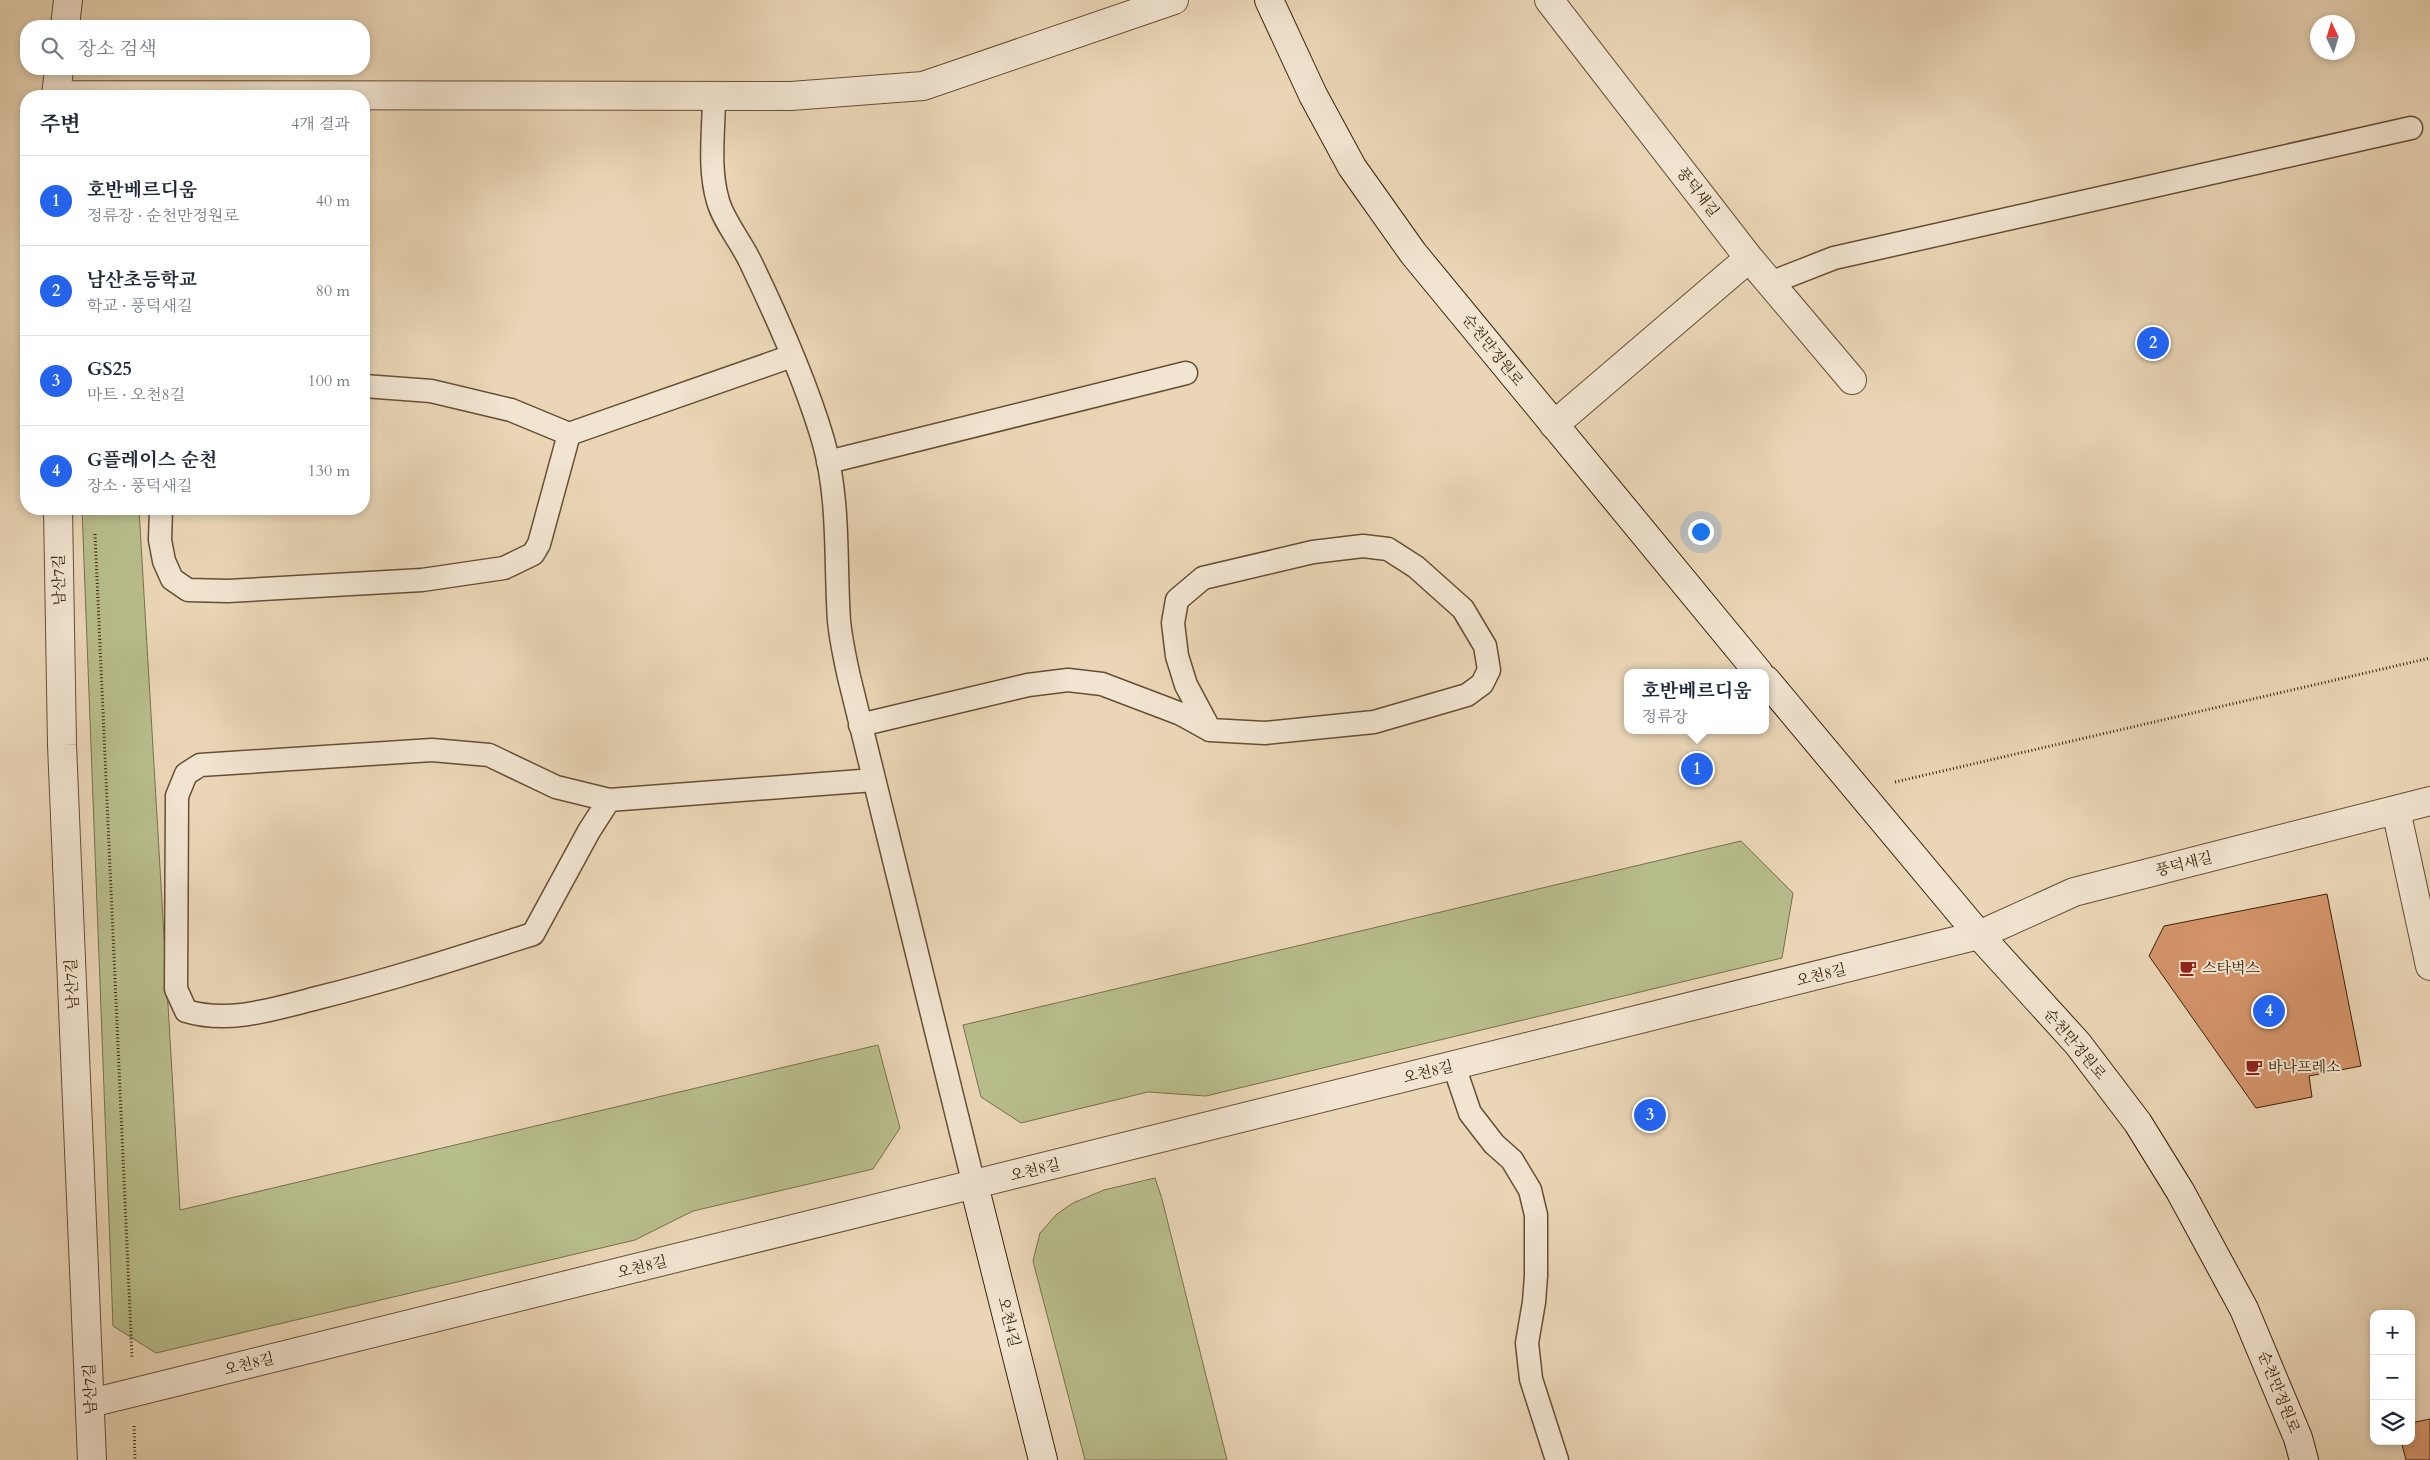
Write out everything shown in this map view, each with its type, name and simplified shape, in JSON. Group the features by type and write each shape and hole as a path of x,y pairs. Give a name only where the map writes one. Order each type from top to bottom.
{"street":[{"path":"66,20 68,0"},
{"path":"370,91 791,96 923,86 1174,0"},
{"name":"순천만정원로","path":"1269,0 1313,96 1352,167 1413,252 1756,669"},
{"name":"풍덕새길","path":"1549,0 1749,258 1852,380"},
{"path":"57,87 276,90"},
{"path":"1554,425 1749,258"},
{"name":"남산7길","path":"58,515 62,745 92,1460"},
{"name":"순천만정원로","path":"1769,684 1979,936 2078,1044 2138,1123 2180,1191 2244,1309 2298,1438 2304,1460"},
{"name":"풍덕새길","path":"1979,936 2074,892 2430,801"},
{"path":"2396,810 2430,966"},
{"name":"오천8길","path":"91,1403 1979,936"},
{"name":"오천4길","path":"974,1185 1043,1460"}],"lane":[{"path":"714,96 713,176 718,203 749,258 792,356 823,440 828,462 835,519 839,623 848,677 974,1185"},
{"path":"1770,283 1834,258 2411,128"},
{"path":"370,386 431,391 502,408 569,434 792,356"},
{"path":"828,462 1186,373"},
{"path":"161,515 160,540 164,561 172,579 188,590 228,591 422,580 504,568 533,554 539,544 569,434"},
{"path":"860,725 1028,685 1068,680 1102,684 1181,714 1210,730 1265,733 1374,722 1467,695 1482,684 1489,670 1485,646 1463,609 1416,567 1388,549 1363,546 1313,552 1203,578 1177,600 1173,623 1177,656 1186,685 1210,730"},
{"path":"609,800 588,831 533,934 362,988 252,1014 205,1017 186,1011 176,989 175,981 176,796 186,774 200,764 432,750 490,755 556,787 609,800 874,780"},
{"path":"1454,1066 1470,1113 1494,1144 1512,1160 1530,1190 1536,1215 1536,1276 1527,1343 1531,1378 1547,1434 1557,1460"}],"path":[{"path":"95,528 134,1393 135,1460"},
{"path":"1858,791 2430,658"}],"green space":[{"path":"82,515 139,515 180,1210 878,1045 900,1128 873,1169 693,1211 635,1240 156,1353 113,1326"},
{"path":"1741,841 1793,893 1782,958 1206,1096 1148,1092 1021,1123 981,1097 963,1025"},
{"path":"1155,1178 1162,1199 1227,1460 1085,1460 1033,1261 1040,1233 1057,1214 1073,1203 1104,1190"}],"building":[{"path":"2327,894 2361,1066 2309,1076 2312,1097 2256,1108 2149,956 2164,926"},
{"path":"2430,1419 2430,1460 2406,1460 2402,1445 2415,1445 2415,1422"}],"place":[{"name":"남산초등학교","path":"2153,343"},
{"name":"호반베르디움","path":"1697,769"},
{"name":"스타벅스","path":"2188,968"},
{"name":"G플레이스 순천","path":"2269,1011"},
{"name":"바나프레소","path":"2254,1067"},
{"name":"GS25","path":"1650,1115"}]}
